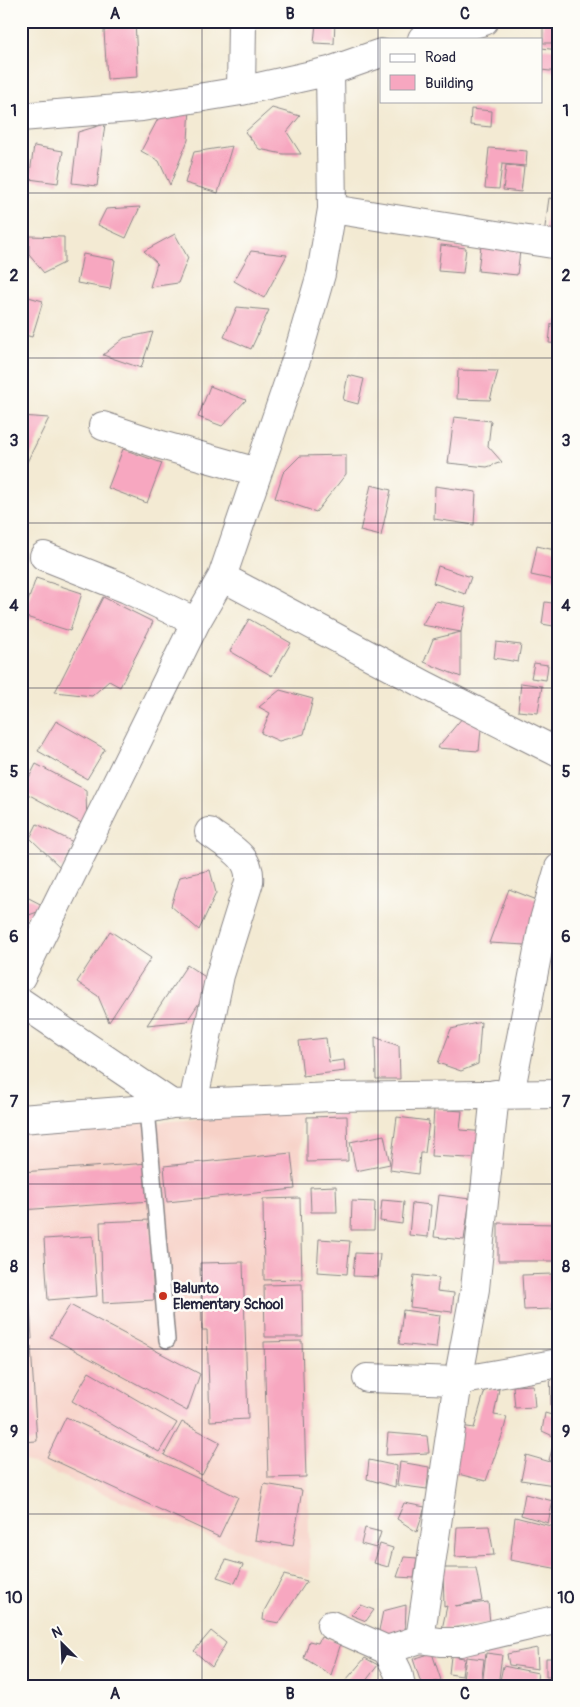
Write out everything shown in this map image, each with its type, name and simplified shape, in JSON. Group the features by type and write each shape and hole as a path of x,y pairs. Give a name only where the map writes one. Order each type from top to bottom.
{"street":[{"path":"241,91 242,21"},
{"path":"425,38 484,21"},
{"path":"21,117 142,107 241,91 330,71 380,53"},
{"path":"21,977 196,622 222,577 297,357 320,274 332,209 330,71"},
{"path":"332,209 559,244"},
{"path":"103,426 161,445 257,472"},
{"path":"44,556 127,589 196,622"},
{"path":"222,577 425,685 559,753"},
{"path":"171,1105 220,975 250,871 240,855 209,832"},
{"path":"420,1639 458,1381 475,1289 503,1094 544,920 559,868"},
{"path":"21,1002 171,1105"},
{"path":"21,1118 171,1105 332,1097 559,1094"},
{"path":"367,1378 458,1381 559,1363"},
{"path":"387,1650 420,1639 460,1642 559,1619"},
{"path":"331,1625 387,1650 398,1672 401,1686"}],"lane":[{"path":"166,1340 171,1105"}],"shaded area":[{"name":"Balunto Elementary School","path":"300,1111 310,1579 21,1459 21,1133"}],"building":[{"path":"119,21 135,21 138,77 107,79 104,31"},
{"path":"318,21 335,21 334,44 314,43 316,23"},
{"path":"543,21 559,21 559,43 543,43"},
{"path":"542,48 559,50 559,72 542,70"},
{"path":"190,108 188,140 170,185 159,161 141,151 159,117"},
{"path":"272,108 300,116 287,132 301,154 283,154 259,149 245,132"},
{"path":"471,109 492,111 491,127 470,125"},
{"path":"105,124 97,186 72,183 78,132"},
{"path":"34,146 63,151 58,183 29,179"},
{"path":"232,146 218,193 185,183 194,152"},
{"path":"489,148 527,151 526,166 502,164 499,189 485,188"},
{"path":"506,165 524,167 521,192 503,190"},
{"path":"549,198 559,200 559,236 544,234"},
{"path":"140,207 126,238 98,225 106,209"},
{"path":"175,234 188,258 178,283 150,287 157,263 144,251"},
{"path":"29,236 64,237 64,263 44,273 29,255"},
{"path":"441,245 466,248 463,273 438,271"},
{"path":"481,246 520,251 517,275 478,271"},
{"path":"251,251 287,255 264,298 234,281"},
{"path":"83,254 115,260 110,289 77,283"},
{"path":"21,295 43,301 32,337 21,334"},
{"path":"237,307 269,310 251,349 224,337"},
{"path":"559,319 559,344 549,343 551,324"},
{"path":"153,332 141,368 103,355 124,338"},
{"path":"458,370 498,371 490,400 457,399"},
{"path":"348,375 364,379 358,404 343,400"},
{"path":"210,386 246,400 222,426 198,417"},
{"path":"21,416 49,418 24,468 21,467"},
{"path":"454,417 491,421 488,446 502,462 487,467 448,463"},
{"path":"123,449 162,463 147,503 108,488"},
{"path":"346,455 346,474 316,512 275,498 283,473 300,456"},
{"path":"371,485 391,490 381,536 360,531"},
{"path":"435,486 476,492 474,525 434,519"},
{"path":"537,546 559,551 559,581 531,575"},
{"path":"438,566 471,577 465,594 433,583"},
{"path":"36,578 82,593 70,631 23,616"},
{"path":"103,597 153,622 120,687 109,681 92,696 55,692"},
{"path":"436,601 466,607 461,632 422,625"},
{"path":"545,602 559,604 559,627 542,624"},
{"path":"249,619 291,643 272,676 230,651"},
{"path":"461,632 461,677 424,662 433,639"},
{"path":"496,642 521,645 518,662 494,658"},
{"path":"534,663 548,665 546,680 531,678"},
{"path":"521,683 542,686 538,713 518,711"},
{"path":"280,690 313,699 304,734 279,741 261,733 270,713 259,707"},
{"path":"463,717 482,718 479,751 437,748"},
{"path":"56,721 105,749 87,779 38,751"},
{"path":"36,764 86,790 87,826 22,791"},
{"path":"37,824 75,843 62,869 30,838"},
{"path":"21,848 28,851 21,863"},
{"path":"210,870 216,893 199,930 171,906 180,877"},
{"path":"509,889 542,902 526,945 489,943"},
{"path":"21,894 48,908 21,918"},
{"path":"110,931 151,958 109,1022 98,996 77,982"},
{"path":"187,965 213,982 187,1021 147,1025"},
{"path":"481,1022 478,1064 461,1071 438,1063 451,1029"},
{"path":"375,1037 399,1046 400,1079 376,1079"},
{"path":"326,1038 329,1062 344,1060 345,1071 303,1076 299,1041"},
{"path":"434,1109 462,1111 460,1130 488,1132 487,1159 431,1156"},
{"path":"347,1116 348,1161 307,1162 307,1117"},
{"path":"397,1117 429,1121 425,1153 420,1153 418,1174 390,1170"},
{"path":"384,1135 390,1164 356,1171 350,1142"},
{"path":"291,1153 295,1189 167,1202 164,1166"},
{"path":"149,1163 151,1201 21,1210 21,1172"},
{"path":"336,1186 337,1212 311,1212 310,1187"},
{"path":"439,1195 470,1199 464,1240 434,1237"},
{"path":"300,1198 302,1279 264,1280 263,1199"},
{"path":"382,1200 404,1202 402,1224 380,1221"},
{"path":"352,1201 375,1202 374,1230 351,1230"},
{"path":"412,1203 431,1205 428,1237 409,1235"},
{"path":"150,1220 154,1300 103,1303 100,1222"},
{"path":"498,1223 559,1224 559,1261 498,1261"},
{"path":"93,1236 97,1296 48,1300 44,1239"},
{"path":"319,1239 350,1241 347,1274 317,1272"},
{"path":"21,1245 26,1245 32,1339 21,1339"},
{"path":"355,1253 380,1254 378,1277 353,1276"},
{"path":"243,1262 248,1419 210,1421 207,1330 202,1330 200,1263"},
{"path":"552,1274 553,1309 524,1310 522,1275"},
{"path":"414,1275 439,1278 437,1291 454,1293 452,1312 410,1307"},
{"path":"302,1284 303,1337 265,1337 264,1285"},
{"path":"70,1305 200,1374 187,1411 50,1337"},
{"path":"403,1310 440,1315 436,1348 399,1344"},
{"path":"302,1341 306,1477 268,1478 264,1342"},
{"path":"21,1346 31,1346 37,1441 21,1442"},
{"path":"550,1369 559,1369 559,1405 551,1405"},
{"path":"89,1372 177,1423 159,1452 72,1401"},
{"path":"533,1385 535,1407 515,1408 513,1386"},
{"path":"499,1389 494,1415 507,1417 486,1481 454,1473 461,1426 474,1428 485,1390"},
{"path":"545,1413 555,1416 553,1436 542,1431"},
{"path":"66,1417 238,1497 219,1537 47,1457"},
{"path":"182,1422 220,1442 202,1475 164,1455"},
{"path":"388,1433 427,1436 429,1453 386,1455"},
{"path":"555,1439 559,1440 559,1475 556,1474 556,1462 549,1460"},
{"path":"526,1455 554,1463 554,1485 521,1480"},
{"path":"369,1460 397,1466 395,1487 367,1479"},
{"path":"400,1462 429,1467 427,1489 397,1485"},
{"path":"264,1484 302,1490 293,1546 255,1540"},
{"path":"556,1492 559,1493 559,1505 554,1504"},
{"path":"525,1494 553,1501 548,1523 521,1515"},
{"path":"404,1503 425,1507 417,1532 397,1519"},
{"path":"515,1517 559,1528 559,1569 510,1560"},
{"path":"489,1526 494,1555 455,1557 457,1527"},
{"path":"365,1528 381,1532 376,1548 361,1544"},
{"path":"380,1544 393,1548 388,1567 374,1563"},
{"path":"404,1557 417,1558 414,1578 397,1577"},
{"path":"226,1560 243,1565 235,1583 217,1577"},
{"path":"443,1568 476,1568 482,1601 455,1606 488,1602 490,1623 442,1629 447,1606 444,1607"},
{"path":"284,1575 307,1581 279,1623 263,1620 264,1611"},
{"path":"361,1605 374,1610 366,1621 351,1615"},
{"path":"406,1605 405,1636 378,1635 383,1611"},
{"path":"211,1631 226,1643 212,1667 194,1651"},
{"path":"321,1637 341,1643 331,1675 304,1658 309,1641 318,1643"},
{"path":"537,1648 538,1669 509,1665 507,1654"},
{"path":"432,1653 441,1680 422,1686 413,1659"},
{"path":"486,1653 502,1655 498,1686 482,1686"},
{"path":"451,1656 464,1658 462,1676 449,1674"},
{"path":"466,1657 484,1659 481,1686 462,1686"},
{"path":"365,1658 378,1665 362,1686 353,1686 346,1680"},
{"path":"546,1658 559,1658 559,1677 546,1677"},
{"path":"503,1666 538,1673 536,1686 499,1686"}],"place":[{"name":"Balunto Elementary School","path":"163,1296"}]}
